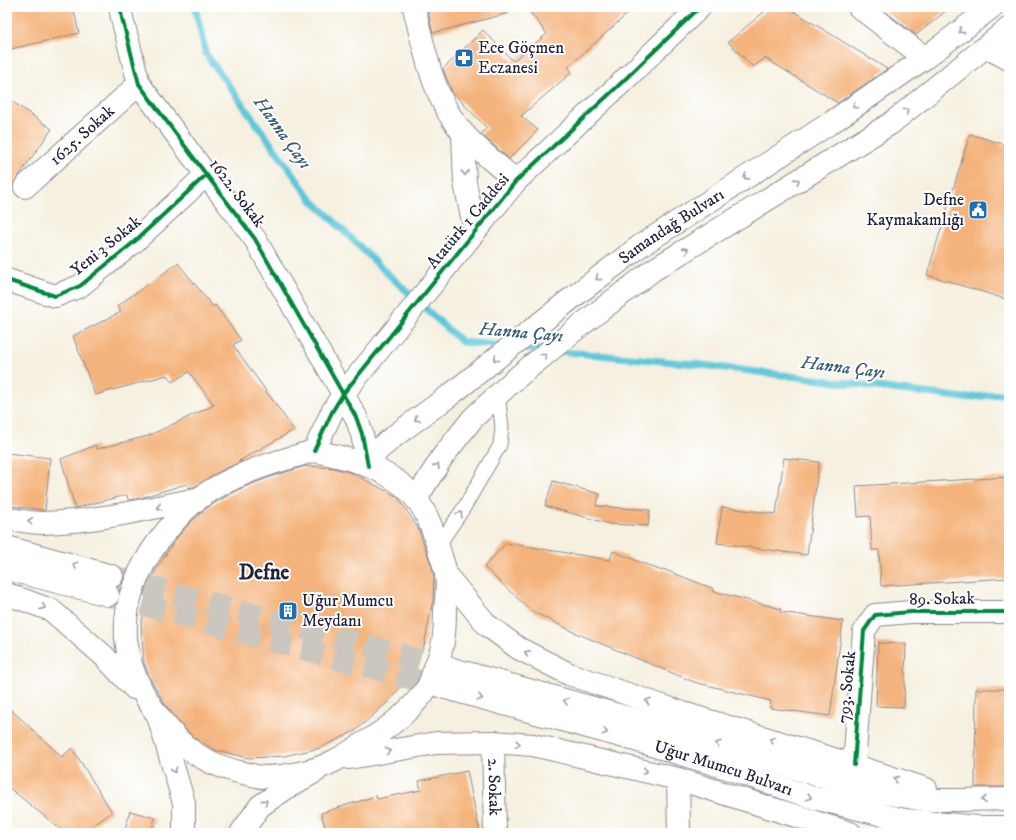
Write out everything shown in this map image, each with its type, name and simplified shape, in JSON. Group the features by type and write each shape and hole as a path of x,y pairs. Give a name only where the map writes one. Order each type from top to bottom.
{"main road":[{"name":"1622. Sokak","path":"120,7 139,84 255,239 343,394"},
{"path":"414,7 425,52 448,113 463,134 516,182"},
{"name":"Atatürk 1 Caddesi","path":"314,451 332,412 343,394 516,182 700,7"},
{"path":"859,7 925,58"},
{"name":"Samandağ Bulvarı","path":"368,466 378,450 397,434 449,396 568,301 640,246 832,122 925,58 992,7"},
{"name":"Samandağ Bulvarı","path":"416,499 443,456 473,418 576,329 653,270 890,124 1009,28"},
{"path":"986,47 1009,59"},
{"name":"1625. Sokak","path":"25,187 139,84"},
{"path":"463,134 465,182 475,231"},
{"name":"Yeni 3 Sokak","path":"7,280 55,296 80,286 134,242 206,175"},
{"path":"343,394 356,417 362,434 368,466"},
{"path":"184,833 184,803 159,719 139,689 130,666 126,642 128,607 134,585 147,556 171,525 197,499 230,480 268,464 314,451 343,457 384,473 401,484 416,499 427,517 438,546 446,575 445,616 442,645 428,686 411,707 379,734 288,787 260,806 241,833"},
{"path":"7,518 42,523 85,519 120,515 197,499"},
{"path":"7,547 110,586 7,569"},
{"path":"446,575 487,626 518,648 569,674 959,800"},
{"path":"7,594 52,610 104,656 126,678 178,740 197,755 221,768 261,777 304,772 336,760 436,742 493,742 533,746 678,779 850,833"},
{"name":"89. Sokak","path":"875,615 911,612 1009,612"},
{"name":"793. Sokak","path":"854,765 864,631 875,615"},
{"name":"Uğur Mumcu Bulvarı","path":"1009,799 924,800 857,788 662,727 446,678 635,740 733,770 810,797 904,820 978,827 1009,828"},
{"name":"2. Sokak","path":"493,742 495,833"},
{"path":"678,779 679,833"},
{"path":"951,833 978,827"}],"lane":[{"path":"438,546 466,506 500,444 502,427 498,396"}],"building":[{"path":"7,7 73,7 79,33 7,50"},
{"path":"427,7 508,7 509,13 433,33"},
{"path":"526,7 635,7 568,67 572,72 521,116 538,130 509,159 481,134 487,128 452,92 443,69 483,30 513,61 547,34"},
{"path":"770,7 787,7 887,69 838,103 765,58 753,67 728,42"},
{"path":"879,7 951,7 916,35"},
{"path":"7,98 52,129 7,192"},
{"name":"Defne Kaymakamlığı","path":"970,134 1009,146 1009,300 927,275"},
{"path":"178,263 213,307 215,305 241,340 233,345 294,430 194,487 188,488 186,484 137,499 128,500 127,495 75,508 61,459 96,445 97,449 148,436 214,405 189,372 172,382 167,375 95,395 73,336 121,312 117,306"},
{"path":"7,453 50,458 45,510 10,506 11,497 7,496"},
{"path":"784,458 819,462 807,555 717,543 722,507 776,514"},
{"name":"Uğur Mumcu Meydanı","path":"306,466 334,468 352,473 399,499 418,528 432,567 434,578 433,600 424,646 412,673 389,701 355,731 320,748 284,756 249,758 215,750 196,739 183,727 165,704 152,682 144,663 141,624 155,571 178,536 205,509 244,487"},
{"path":"1009,477 1009,578 881,586 879,550 872,550 870,516 858,517 856,486"},
{"path":"553,481 600,494 596,506 650,510 648,526 610,524 545,506"},
{"path":"506,543 610,560 613,551 662,571 663,569 714,589 713,591 781,609 780,612 843,621 830,716 770,708 771,701 694,682 578,634 530,610 484,567"},
{"path":"878,643 906,644 904,707 876,706"},
{"path":"976,689 1009,689 1009,787 975,787"},
{"path":"7,706 62,757 72,748 112,812 83,833 65,833 7,786"},
{"path":"467,771 480,833 327,833 321,813 376,796 377,799 421,790 419,781"},
{"path":"130,811 155,818 151,833 124,833"}],"waterway":[{"name":"Hanna Çayı","path":"195,7 206,54 311,199 390,276 462,342 504,346"},
{"name":"Hanna Çayı","path":"518,348 544,350"},
{"name":"Hanna Çayı","path":"556,351 694,364 965,398 1009,393"}],"tunnel":[{"path":"112,576 449,668"},
{"path":"111,596 442,687"}],"cycle path":[{"path":"120,7 139,84 255,239 356,417 362,434 368,466"},
{"path":"314,451 332,412 343,394 516,181 700,7"},
{"path":"7,280 55,296 80,286 134,242 206,175"},
{"path":"854,765 864,631 875,615 911,612 1009,612"}],"place":[{"name":"Ece Göçmen Eczanesi","path":"464,58"},
{"name":"Defne Kaymakamlığı","path":"978,210"},
{"name":"Uğur Mumcu Meydanı","path":"288,611"}],"district":[{"name":"Defne","path":"264,573"}]}
